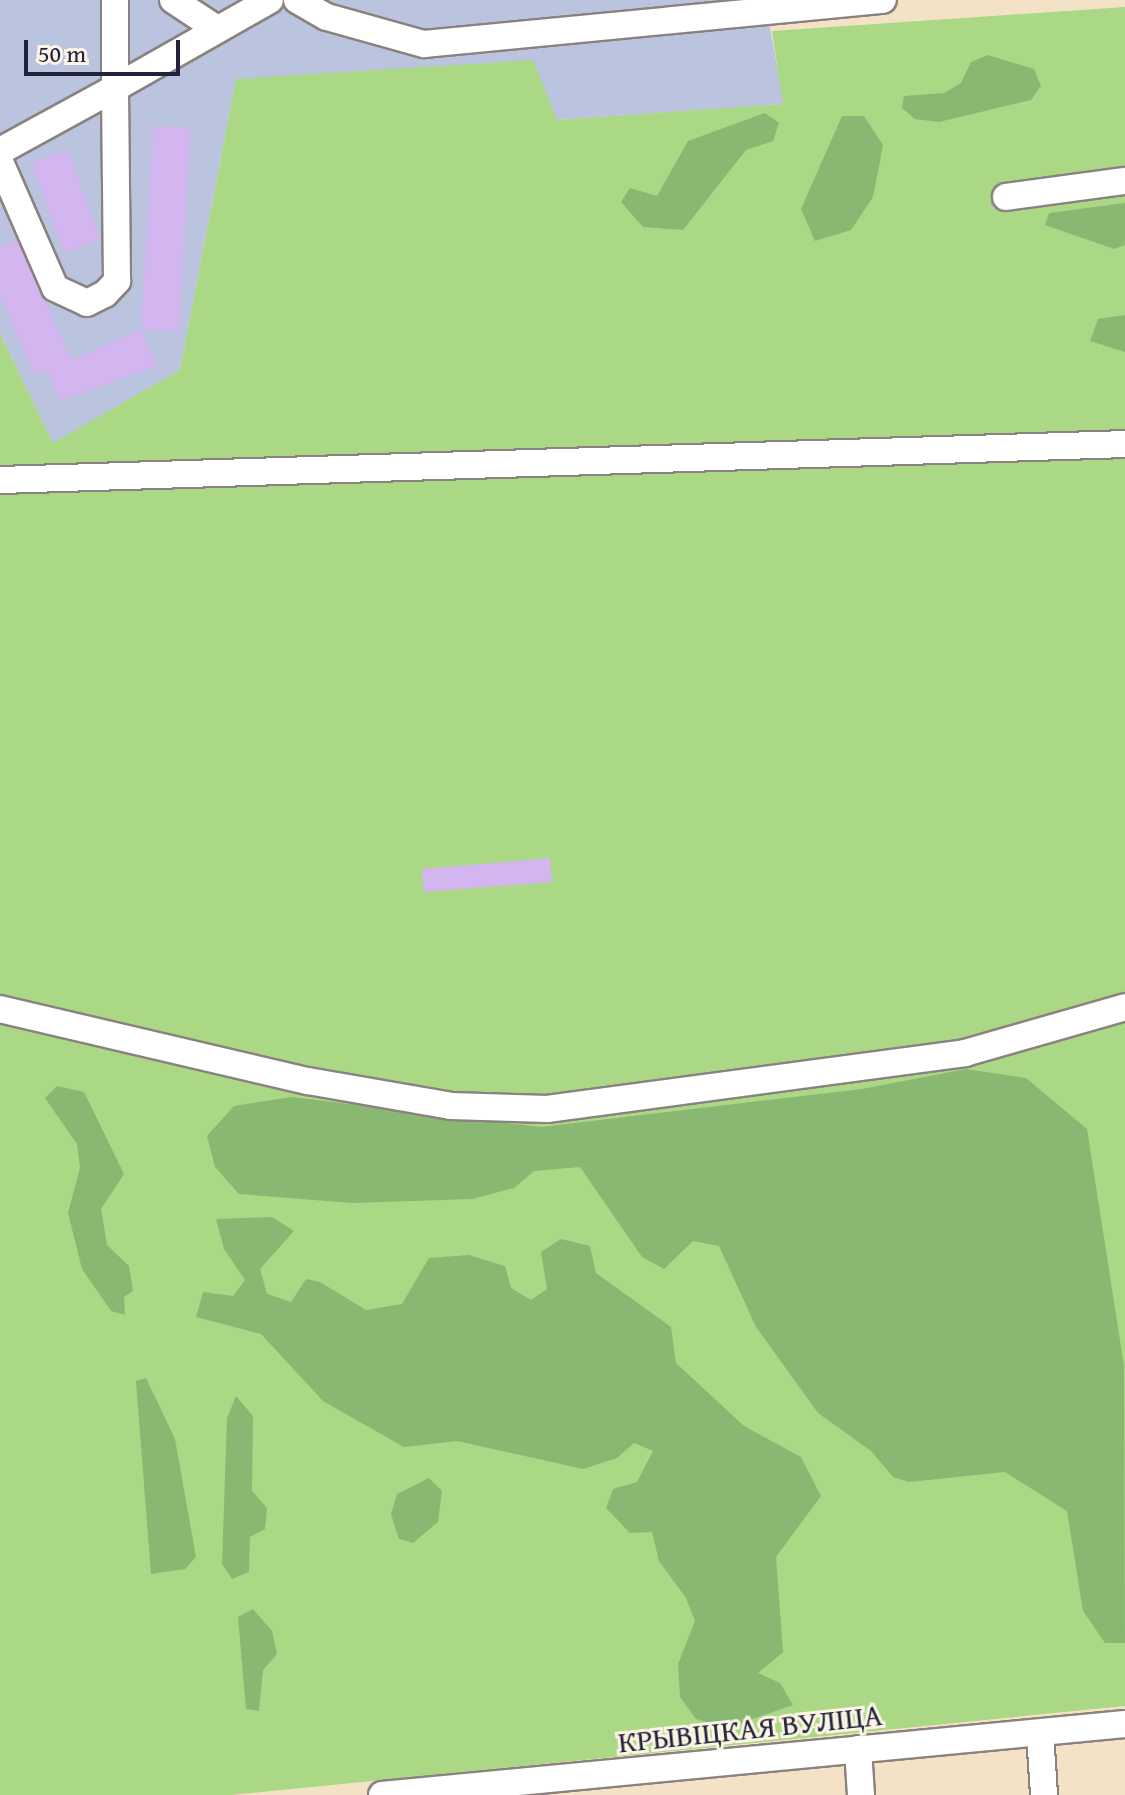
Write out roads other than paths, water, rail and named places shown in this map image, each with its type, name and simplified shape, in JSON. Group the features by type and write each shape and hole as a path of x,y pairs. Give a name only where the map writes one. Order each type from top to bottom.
{"street":[{"path":"0,162 55,288 87,303 105,294 117,281 115,0"},
{"path":"173,0 217,29"},
{"path":"0,151 270,0"},
{"path":"297,0 327,17 424,44 836,2 883,0"},
{"path":"1006,197 1125,181"},
{"path":"0,480 1125,444"},
{"path":"0,1009 308,1081 451,1106 547,1109 965,1053 1125,1007"},
{"name":"КРЫВІЦКАЯ ВУЛІЦА","path":"382,1795 504,1790 858,1749 1125,1724"},
{"path":"1040,1734 1044,1795"},
{"path":"858,1749 861,1795"}]}
